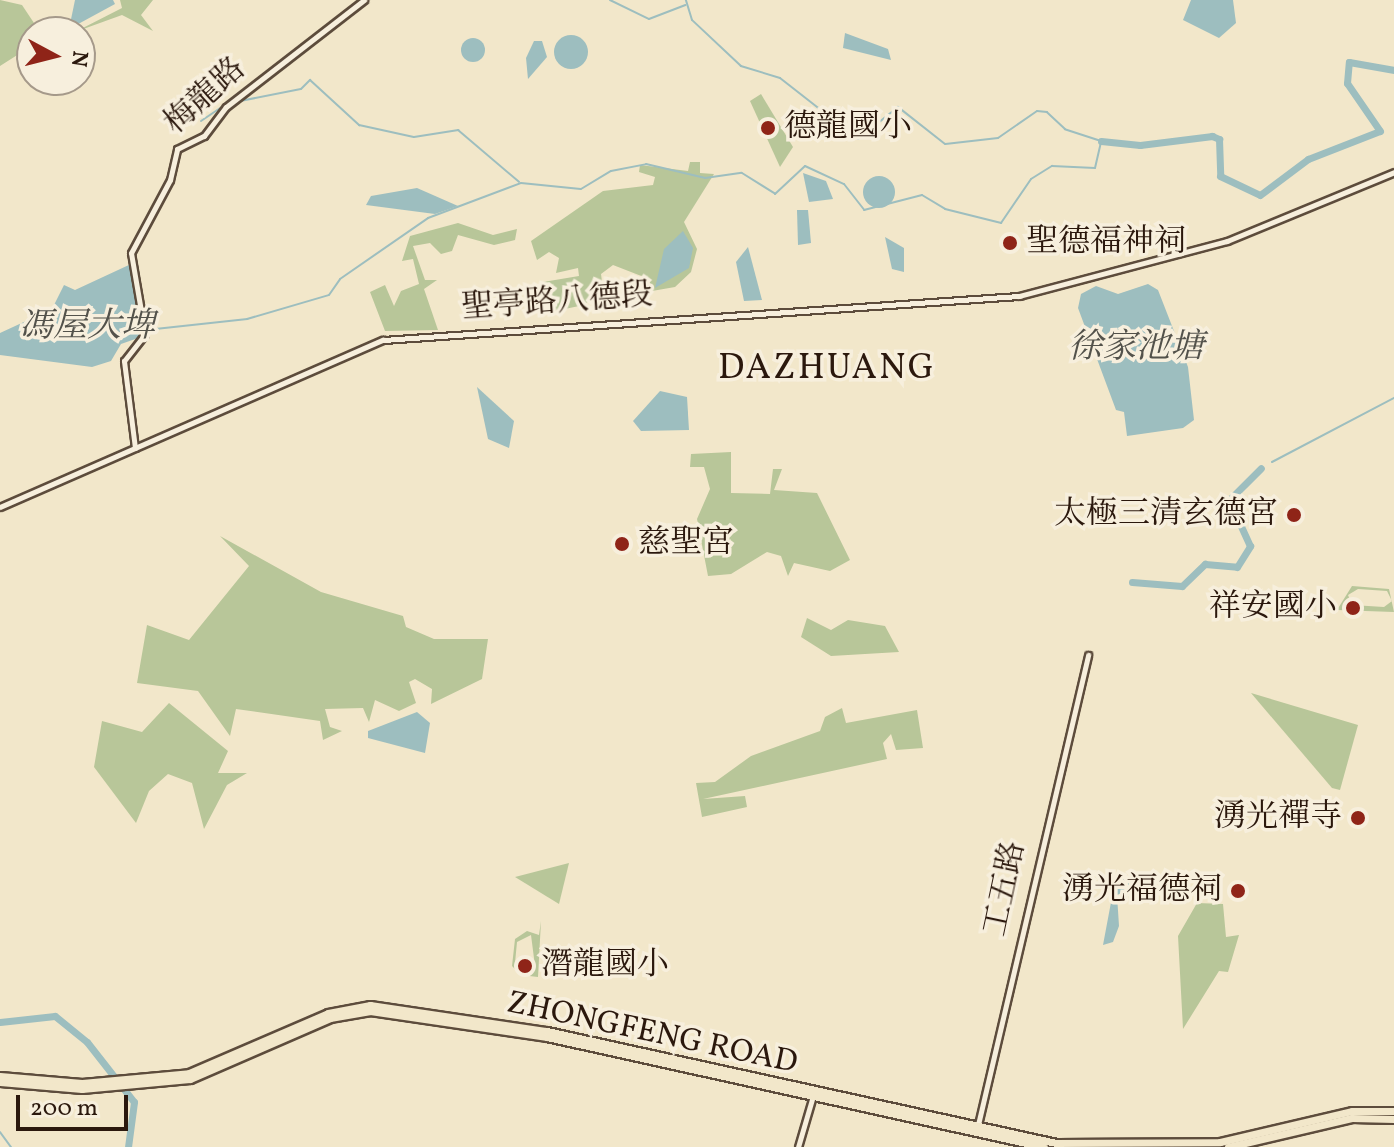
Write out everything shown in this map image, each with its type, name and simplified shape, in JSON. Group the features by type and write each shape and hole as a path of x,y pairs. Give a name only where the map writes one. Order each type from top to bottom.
{"main road":[{"name":"ZHONGFENG ROAD","path":"128,1084 218,1066 328,1013 370,1005 547,1031 976,1131"},
{"name":"ZHONGFENG ROAD","path":"128,1084 220,1071 330,1018 370,1011 544,1036 812,1099 1032,1142 1177,1143 1233,1140 1352,1111 1394,1111"},
{"path":"0,1079 128,1084"},
{"path":"1228,1147 1352,1118 1394,1119"},
{"name":"ZHONGFENG ROAD","path":"1032,1142 1044,1147"}],"street":[{"name":"梅龍路","path":"135,448 124,361 145,334 131,253 170,180 177,149 204,136 227,106 364,0"},
{"name":"聖亭路八德段","path":"0,507 383,340 984,300 1071,284 1279,224 1394,172"},
{"name":"工五路","path":"976,1131 1088,655"},
{"path":"798,1147 812,1099"}],"green space":[{"path":"0,0 22,5 29,16 16,16 16,56 0,66"},
{"path":"120,0 153,0 141,15 153,31 122,15 96,24 96,21 122,8"},
{"path":"761,94 793,147 780,167 750,101"},
{"path":"690,162 700,162 700,173 714,174 684,222 697,249 691,272 675,287 652,291 649,279 613,265 601,274 603,289 584,305 555,311 543,282 579,276 578,268 556,273 559,258 549,252 537,260 531,241 603,191 653,185 655,177 639,172 640,165 688,171"},
{"path":"458,223 493,235 517,229 515,240 494,245 458,235 452,251 441,254 430,243 413,246 425,280 437,280 424,289 438,330 385,331 370,292 385,285 394,306 401,291 419,284 413,259 402,261 410,236"},
{"path":"731,452 731,493 770,494 773,469 782,469 774,490 817,493 850,560 830,571 794,563 788,576 781,556 767,552 731,574 708,576 697,519 710,489 704,467 690,467 691,454"},
{"path":"220,536 321,592 403,616 406,627 434,639 488,639 482,679 431,704 432,689 415,679 409,682 416,703 399,711 375,700 369,722 363,708 325,709 330,727 342,731 323,740 320,721 236,709 230,736 198,691 137,683 147,625 189,640 249,566"},
{"path":"1352,586 1389,589 1391,600 1387,591 1358,589 1348,595 1352,605 1384,607 1392,601 1394,612 1337,610"},
{"path":"807,618 831,630 848,620 885,626 899,652 831,656 801,637"},
{"path":"1251,693 1358,725 1340,790 1332,788"},
{"path":"169,703 228,751 218,773 247,773 227,785 204,829 192,783 168,774 149,791 136,823 94,767 102,721 142,732"},
{"path":"842,708 846,723 917,710 923,748 896,750 891,734 883,743 887,759 703,799 745,796 747,807 702,817 696,783 715,782 751,756 820,731 825,717"},
{"path":"569,863 559,904 515,877"},
{"path":"1197,903 1223,904 1226,937 1239,935 1228,972 1219,971 1183,1029 1178,936"},
{"path":"541,921 538,977 521,975 512,966 515,939 527,931 539,935","holes":["531,935 535,966 525,973 515,963 517,942"]}],"water":[{"path":"75,0 113,0 115,4 93,16 72,16"},
{"path":"1191,0 1233,0 1236,23 1219,38 1183,20"},
{"path":"845,33 888,49 891,60 843,48"},
{"path":"571,35 583,40 588,52 583,64 571,69 559,64 554,52 559,40"},
{"path":"473,38 481,42 485,50 481,58 473,62 465,58 461,50 465,42"},
{"path":"534,41 542,41 547,57 528,79 526,58"},
{"path":"803,173 826,181 833,199 809,202"},
{"path":"879,176 890,181 895,192 890,203 879,208 868,203 863,192 868,181"},
{"path":"417,188 458,206 435,214 366,205 371,196"},
{"path":"797,210 808,210 811,243 798,245"},
{"path":"683,231 693,248 689,268 655,288 664,249"},
{"path":"885,237 904,248 904,272 892,269"},
{"path":"748,247 762,300 744,301 736,262"},
{"name":"馮屋大埤","path":"131,264 141,337 121,344 111,361 92,367 0,355 0,333 52,309 64,285 75,290"},
{"name":"徐家池塘","path":"1148,284 1158,290 1188,367 1194,420 1183,428 1127,436 1124,412 1116,410 1078,308 1081,294 1096,286 1118,294"},
{"path":"477,387 514,421 509,448 488,439"},
{"path":"660,391 687,397 689,430 641,431 633,421"},
{"path":"417,712 430,723 425,753 368,738 368,731"},
{"path":"1126,878 1132,889 1117,895 1119,926 1113,942 1103,945 1112,897 1105,882"}],"waterway":[{"path":"610,0 649,19 685,5"},
{"path":"146,330 247,319 329,295 340,279 428,218 521,183 581,189 611,171 646,164 705,178 742,173 775,194 805,166 844,184 864,210 922,195 945,209 1001,223 1031,179 1052,166 1095,168 1101,141 1065,129 1047,112 1037,111 998,138 945,144 898,107 858,139 780,78 741,66 692,20 686,0"},
{"path":"1101,141 1140,145 1212,136 1219,139 1220,176 1260,195 1308,159 1380,131 1347,83 1349,62 1394,70"},
{"path":"235,102 301,89 310,80 359,125 414,137 458,130 519,182"},
{"path":"201,121 225,105"},
{"path":"1272,462 1394,398"},
{"path":"1132,582 1182,586 1205,564 1237,567 1250,546 1229,500 1261,468"},
{"path":"0,1022 55,1016 87,1042 134,1102 128,1147"},
{"path":"0,1132 11,1147"}],"place":[{"name":"德龍國小","path":"768,128"},
{"name":"聖德福神祠","path":"1010,243"},
{"name":"太極三清玄德宮","path":"1294,515"},
{"name":"慈聖宮","path":"622,544"},
{"name":"祥安國小","path":"1353,608"},
{"name":"湧光禪寺","path":"1358,818"},
{"name":"湧光福德祠","path":"1238,891"},
{"name":"潛龍國小","path":"525,966"}],"district":[{"name":"DAZHUANG","path":"827,370"}]}
